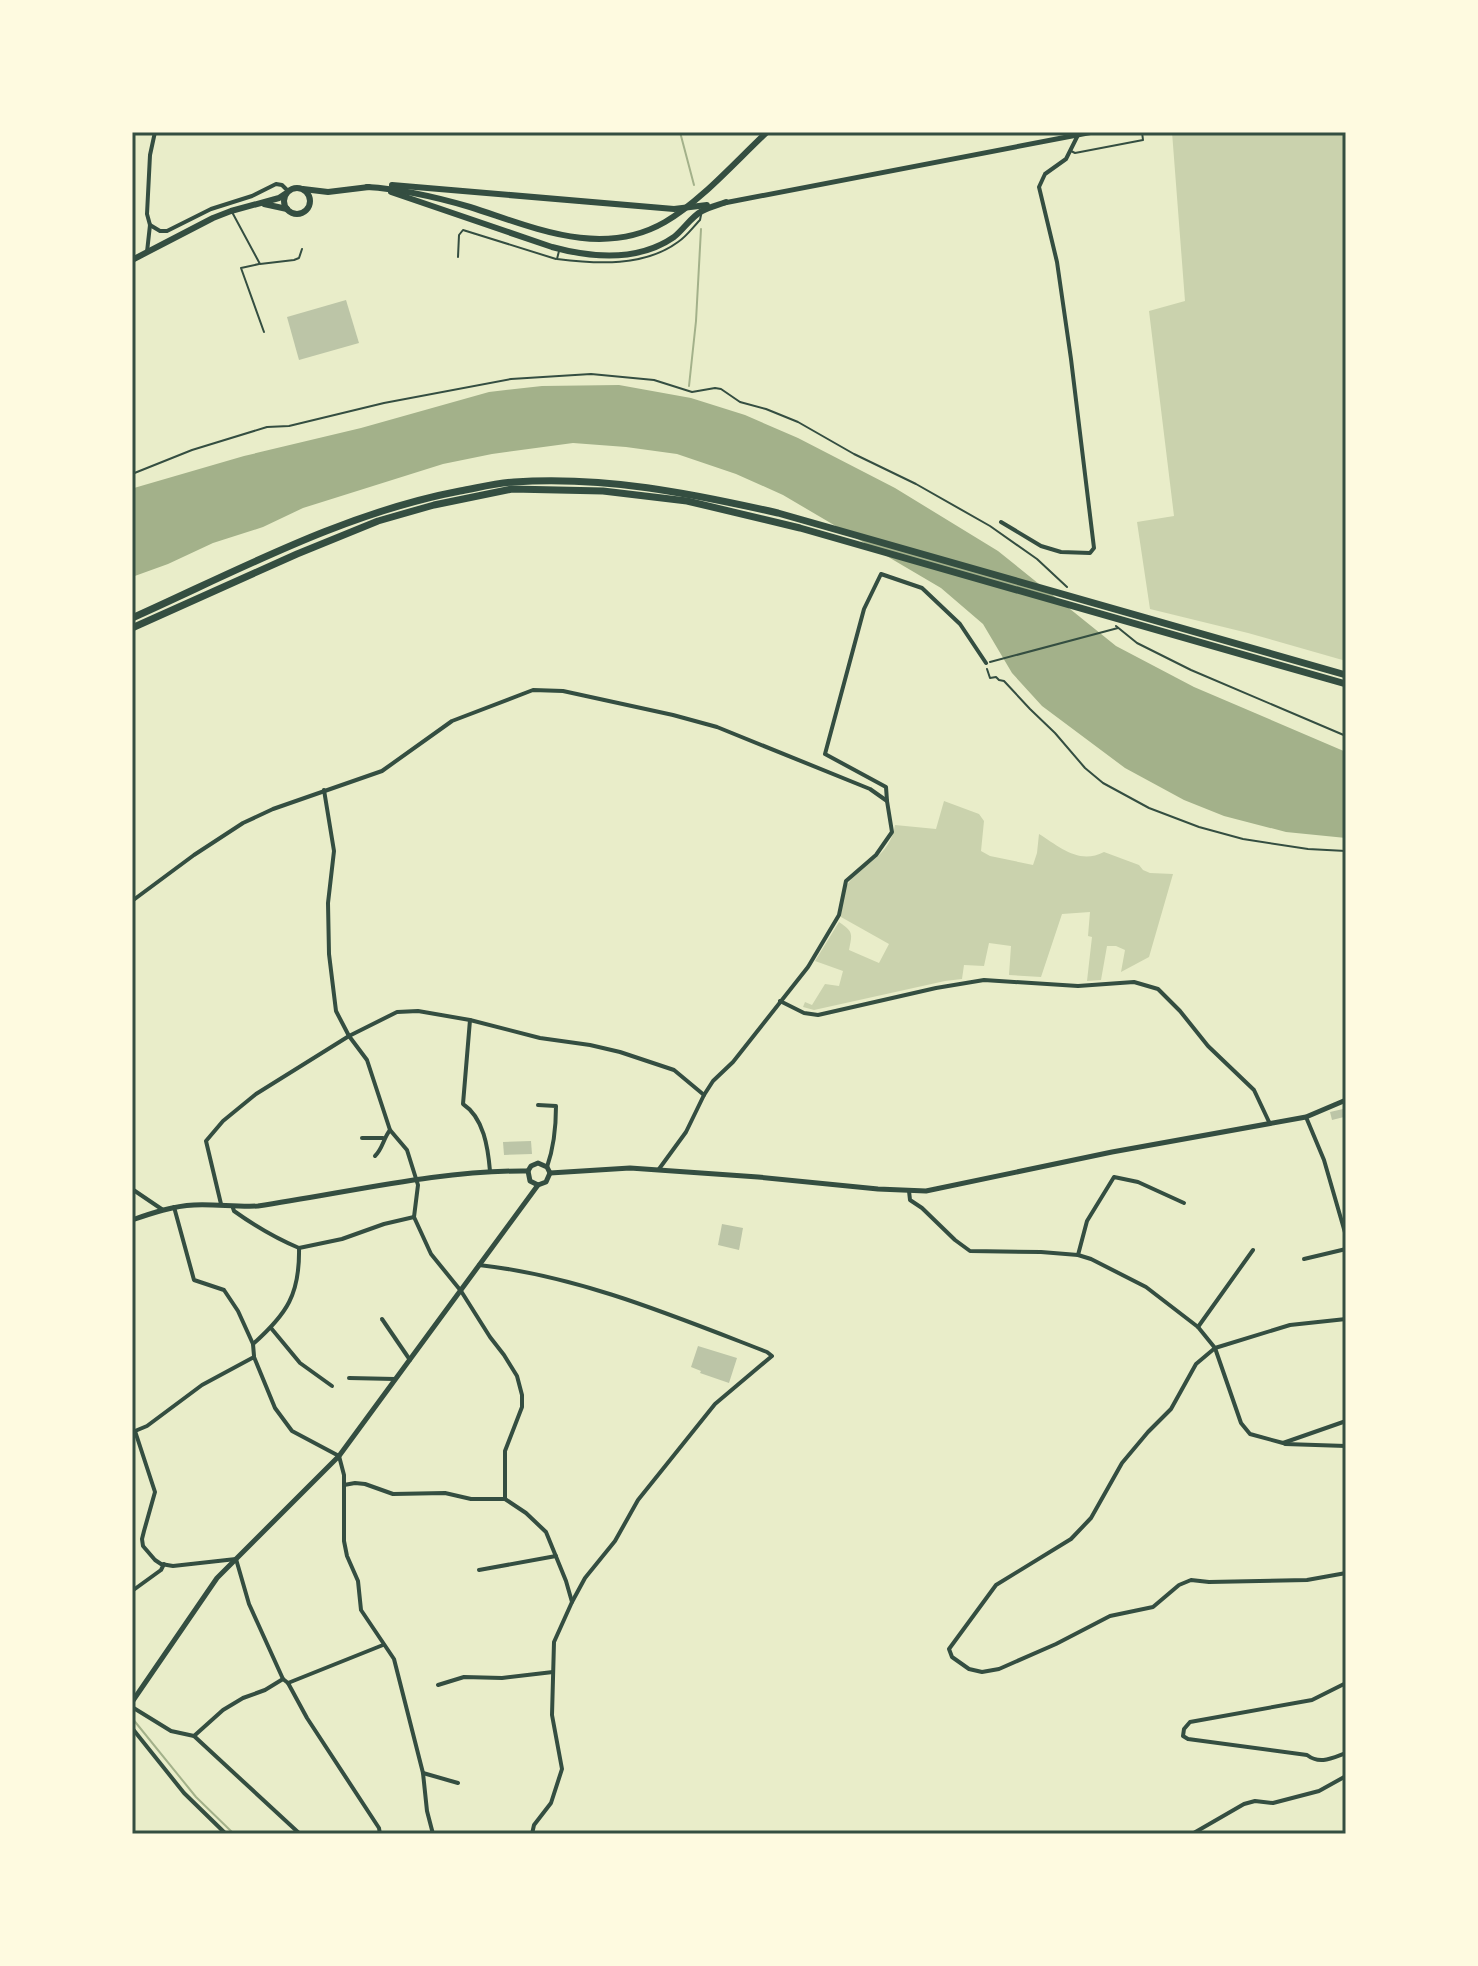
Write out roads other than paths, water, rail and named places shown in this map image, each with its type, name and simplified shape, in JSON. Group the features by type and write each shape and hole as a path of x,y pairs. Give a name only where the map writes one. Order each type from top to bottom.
{"highway":[{"path":"132,618 369,514 427,497 511,482 574,481 690,493 778,513 1346,675"},
{"path":"132,628 378,521 434,505 512,489 603,491 687,501 800,528 1346,684"}],"main road":[{"path":"367,187 433,197 556,234 613,239 636,234 673,217 767,132"},
{"path":"132,260 231,211 297,188 328,192 386,185 674,209 703,207 1093,132"},
{"path":"376,187 560,249 601,257 649,249 673,237 703,207"},
{"path":"303,189 308,194 309,204"},
{"path":"260,203 298,214 328,192"},
{"path":"287,193 284,202 287,209"},
{"path":"689,207 693,211 693,219"},
{"path":"132,1220 174,1207 258,1206 490,1171 528,1171 535,1164 542,1164 548,1170 630,1168 926,1191 1112,1152 1306,1117 1346,1100"},
{"path":"132,1704 217,1578 339,1456 538,1185 546,1182 548,1170"},
{"path":"528,1171 530,1181 538,1185"}],"street":[{"path":"147,252 150,225 147,214 148,178 155,132"},
{"path":"1001,522 1041,546 1061,552 1090,553 1094,548 1057,262 1039,194 1045,174 1066,159 1078,135"},
{"path":"150,225 167,231 211,209 252,196 273,185 282,185 287,193"},
{"path":"659,1170 686,1132 713,1081 733,1062 808,967 839,915 846,881 876,855 892,832 886,787 825,754 864,609 881,574 922,588 960,624 988,662"},
{"path":"132,901 243,823 273,809 382,771 452,721 533,690 563,691 717,727 870,789 887,801"},
{"path":"324,790 334,851 328,903 329,954 336,1011 367,1060 390,1130 407,1150 418,1185 414,1217 431,1254 461,1291 517,1376 522,1407 505,1451 505,1499"},
{"path":"780,1001 804,1013 818,1015 984,980 1078,986 1134,982 1158,989 1180,1011 1208,1046 1254,1090 1270,1124"},
{"path":"221,1207 206,1141 223,1121 256,1094 349,1036 397,1012 418,1011 470,1020 540,1038 620,1052 674,1070 704,1095"},
{"path":"470,1020 463,1104 470,1109 487,1142 490,1171"},
{"path":"538,1105 556,1106 556,1126 548,1170"},
{"path":"1306,1117 1324,1160 1346,1236"},
{"path":"375,1156 390,1130"},
{"path":"362,1138 383,1138"},
{"path":"1078,1255 1087,1221 1114,1177 1138,1182 1184,1203"},
{"path":"132,1189 164,1210"},
{"path":"909,1191 910,1200 970,1251 1078,1255 1146,1287 1198,1327 1215,1348 1241,1423 1250,1434 1283,1443 1346,1446"},
{"path":"174,1207 194,1280 224,1290 238,1311 275,1408 292,1431 339,1456 344,1475 343,1532 347,1556 358,1581 361,1610 394,1659 423,1773 433,1834"},
{"path":"233,1208 259,1228 299,1248 342,1239 414,1217"},
{"path":"253,1344 271,1328 295,1292 299,1248"},
{"path":"1304,1259 1346,1249"},
{"path":"1198,1327 1253,1250"},
{"path":"479,1265 565,1280 696,1325 772,1356 715,1404 638,1500 615,1541 585,1578 572,1602 554,1642 552,1715 562,1769 551,1803 534,1825 532,1834"},
{"path":"382,1319 410,1360"},
{"path":"1346,1319 1290,1325 1215,1348 1196,1364 1171,1409 1122,1463 1091,1518 1071,1539 996,1585 949,1649 952,1657 969,1669 982,1672 999,1669 1110,1616 1153,1607 1179,1585 1191,1580 1307,1580 1346,1573"},
{"path":"271,1328 300,1363 332,1386"},
{"path":"254,1357 202,1385 147,1426 134,1430 155,1492 142,1539 143,1546 155,1560 173,1566 236,1559 249,1604 286,1681 380,1834"},
{"path":"349,1378 395,1379"},
{"path":"1283,1443 1346,1421"},
{"path":"344,1485 365,1484 393,1494 445,1493 471,1499 505,1499 546,1532 572,1602"},
{"path":"479,1570 556,1556"},
{"path":"132,1591 161,1570 164,1564"},
{"path":"194,1736 223,1710 243,1698 384,1645"},
{"path":"438,1685 464,1677 502,1678 553,1672"},
{"path":"1346,1683 1312,1700 1190,1722 1183,1736 1307,1755 1314,1760 1328,1760 1346,1753"},
{"path":"132,1704 171,1731 194,1736 300,1834"},
{"path":"132,1728 184,1793 226,1834"},
{"path":"423,1773 458,1783"},
{"path":"1192,1834 1244,1804 1255,1801 1273,1803 1319,1791 1346,1776"}],"lane":[{"path":"1070,150 1075,153 1143,140 1142,132"},
{"path":"458,257 459,235 463,230 557,259 607,263 635,259 658,253 677,243 700,220 703,207"},
{"path":"231,211 260,264"},
{"path":"264,332 241,268 294,260 299,258 302,249"},
{"path":"557,259 560,249"}],"waterway":[{"path":"680,132 694,185"},
{"path":"689,386 701,229"},
{"path":"132,1718 196,1797 234,1834"}]}
